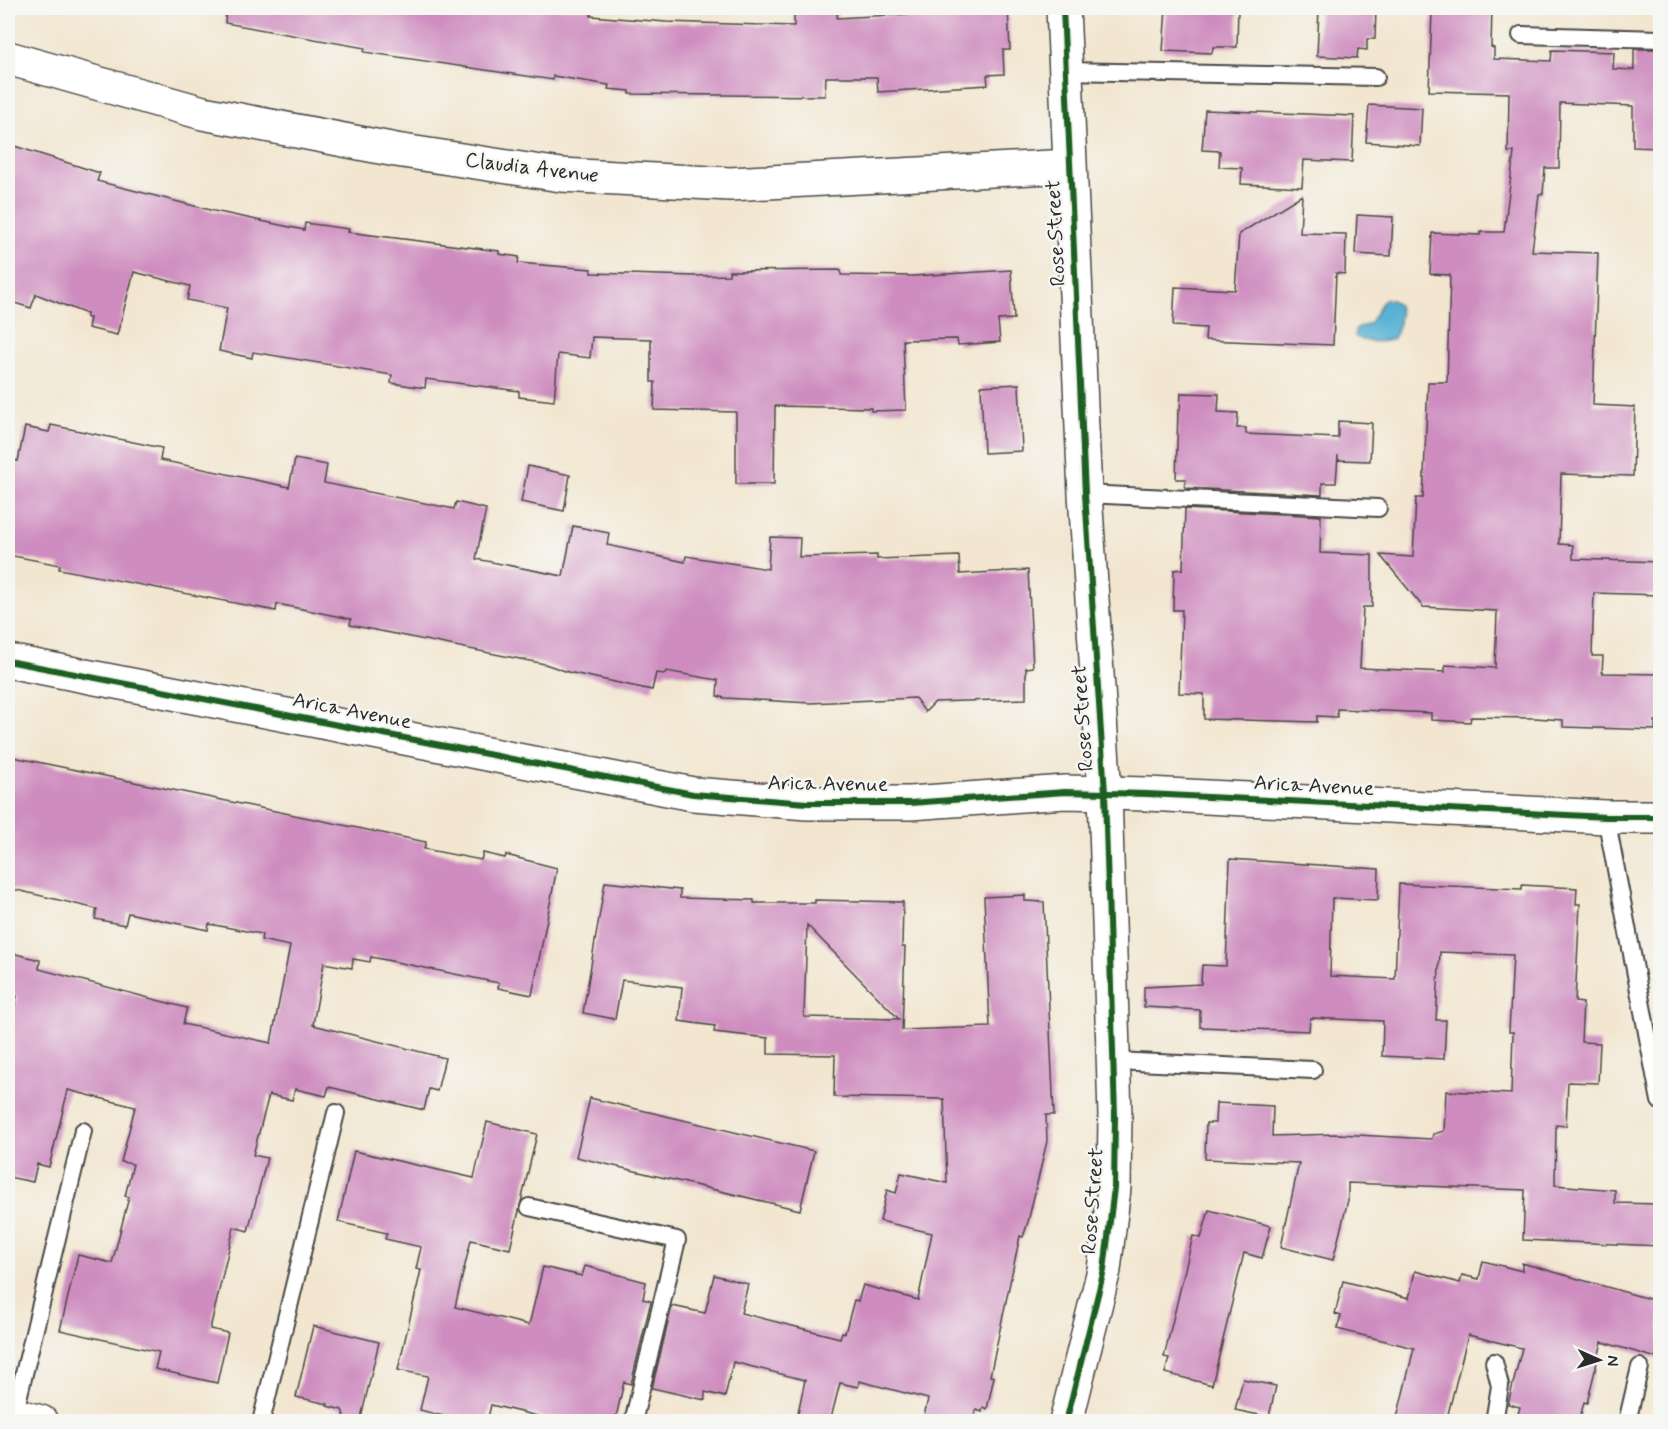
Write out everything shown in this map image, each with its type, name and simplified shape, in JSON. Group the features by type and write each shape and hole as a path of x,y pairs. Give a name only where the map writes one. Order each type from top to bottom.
{"street":[{"name":"Rose Street","path":"1063,8 1085,494 1105,793 1114,1061 1114,1188 1104,1270 1066,1422"},
{"name":"Claudia Avenue","path":"8,58 203,113 396,150 561,175 730,184 1069,166"},
{"name":"Arica Avenue","path":"8,661 693,794 807,803 910,803 1065,792 1606,817 1660,817"}],"lane":[{"path":"1521,35 1660,39"},
{"path":"1065,71 1376,77"},
{"path":"1085,494 1378,508"},
{"path":"1606,817 1660,1101"},
{"path":"1114,1061 1313,1070"},
{"path":"261,1422 336,1113"},
{"path":"21,1417 83,1131"},
{"path":"530,1207 677,1240 633,1422"},
{"path":"1494,1362 1500,1386 1494,1422"},
{"path":"1627,1422 1640,1367"}],"water":[{"path":"1384,299 1396,303 1399,308 1398,327 1393,339 1373,342 1355,336 1355,330 1370,323"}],"building":[{"path":"226,8 592,8 591,16 666,22 794,26 794,8 838,8 837,18 945,12 945,8 1008,8 1010,50 1003,50 1004,74 987,75 988,85 878,92 877,77 826,77 825,96 630,94 630,91 608,89 609,85 553,76 553,80 364,52 365,48 225,23"},
{"path":"1166,8 1238,8 1237,47 1213,47 1212,53 1163,51"},
{"path":"1319,8 1376,8 1375,39 1367,39 1367,50 1358,49 1357,58 1317,56"},
{"path":"1444,8 1492,8 1491,47 1494,48 1494,59 1551,61 1552,50 1614,52 1613,69 1634,70 1634,49 1660,49 1660,148 1633,147 1633,106 1560,103 1559,168 1545,168 1543,194 1539,194 1532,251 1598,253 1593,405 1635,407 1633,476 1561,474 1559,544 1573,545 1573,559 1660,562 1660,595 1594,593 1592,656 1603,656 1602,673 1660,674 1660,721 1655,721 1655,730 1563,727 1563,720 1535,718 1471,717 1470,722 1431,720 1431,713 1337,709 1337,717 1317,716 1317,722 1204,719 1204,694 1179,693 1182,610 1173,610 1174,570 1183,569 1185,509 1321,516 1320,553 1372,555 1372,607 1363,607 1360,668 1445,672 1445,665 1495,668 1497,611 1423,607 1380,555 1413,557 1416,498 1423,498 1428,382 1447,382 1450,275 1430,274 1432,233 1480,235 1481,232 1504,232 1514,152 1508,152 1509,93 1429,91 1432,12 1444,13"},
{"path":"1369,105 1422,108 1420,146 1366,142"},
{"path":"1205,110 1354,116 1352,162 1304,160 1302,187 1241,184 1242,168 1219,167 1220,151 1202,150"},
{"path":"8,144 100,173 97,181 214,211 304,230 305,223 349,229 348,232 499,251 499,254 519,257 518,263 591,269 591,273 695,276 729,275 729,271 841,270 841,275 913,276 1011,270 1014,319 998,320 1000,342 958,345 957,339 903,340 906,410 871,411 871,408 775,406 774,484 736,484 736,412 654,410 655,382 651,382 651,339 592,337 590,358 558,354 554,401 519,397 519,391 426,379 425,388 391,383 392,375 253,352 252,358 219,351 227,308 187,300 190,286 134,272 117,335 88,328 90,318 87,318 87,314 36,294 31,308 8,301"},
{"path":"1302,195 1300,233 1346,234 1345,274 1336,273 1333,345 1205,340 1206,328 1173,326 1175,287 1235,290 1239,234"},
{"path":"1357,215 1393,217 1391,256 1355,254"},
{"path":"1019,384 1022,451 984,453 981,386"},
{"path":"1181,393 1219,394 1218,412 1238,413 1237,428 1246,428 1246,434 1338,438 1338,421 1372,423 1370,461 1338,460 1338,455 1336,483 1322,483 1322,495 1185,488 1186,479 1176,479 1178,410 1180,410"},
{"path":"51,425 162,448 160,460 289,487 295,459 327,465 324,483 454,509 456,502 486,509 476,559 563,576 573,526 609,533 607,545 685,562 686,556 768,569 770,537 800,538 799,557 877,555 877,559 959,556 960,574 1028,570 1033,667 1026,668 1026,699 935,702 925,712 915,698 810,703 725,698 717,696 718,680 666,671 665,674 656,673 652,690 568,672 545,664 350,625 351,619 277,604 276,611 59,569 60,565 8,555 8,459 18,461 25,427 49,432"},
{"path":"528,466 570,475 564,511 521,502"},
{"path":"8,756 426,842 424,849 481,860 483,853 505,858 506,855 557,868 532,995 498,988 499,983 371,957 370,962 353,959 352,968 324,963 313,1025 445,1058 437,1091 429,1089 424,1110 329,1087 326,1096 295,1089 292,1100 269,1095 253,1155 267,1158 248,1231 234,1227 210,1329 228,1333 217,1383 155,1369 159,1352 60,1330 78,1255 112,1263 129,1197 125,1196 133,1164 121,1162 135,1107 68,1090 49,1167 37,1164 33,1182 8,1177 8,1034 17,996 8,993 8,952 40,960 39,969 187,1008 183,1024 271,1043 290,946 261,940 262,934 209,924 208,930 128,913 125,925 95,919 97,909 8,888"},
{"path":"1230,859 1379,869 1378,900 1332,898 1330,976 1395,979 1399,884 1522,889 1522,885 1577,888 1576,904 1580,904 1575,1002 1583,1003 1581,1042 1600,1043 1598,1083 1568,1082 1566,1126 1556,1125 1555,1185 1615,1190 1615,1203 1660,1204 1660,1246 1523,1240 1525,1190 1348,1183 1348,1200 1333,1260 1281,1247 1299,1163 1205,1159 1206,1123 1215,1123 1216,1103 1273,1106 1272,1136 1338,1134 1432,1139 1433,1134 1444,1131 1446,1091 1511,1094 1513,1032 1509,1032 1513,955 1440,952 1436,1020 1446,1020 1444,1059 1382,1056 1383,1021 1310,1018 1309,1031 1200,1027 1200,1010 1144,1007 1144,987 1201,984 1202,965 1226,966"},
{"path":"605,882 680,890 680,898 754,900 754,903 815,903 815,900 903,902 902,947 905,947 902,1030 990,1027 984,897 1025,895 1025,901 1044,902 1054,1115 1046,1115 1047,1141 1028,1222 1023,1237 1020,1236 990,1376 994,1377 987,1409 983,1407 982,1412 976,1410 973,1422 927,1422 928,1417 924,1416 928,1399 859,1381 858,1387 840,1383 830,1422 796,1422 805,1380 733,1362 725,1397 705,1392 705,1400 652,1388 672,1306 705,1313 714,1275 748,1284 741,1313 840,1338 842,1332 845,1333 854,1300 858,1301 863,1285 918,1300 932,1233 880,1221 887,1190 896,1193 901,1173 947,1183 944,1099 834,1097 835,1055 768,1054 768,1038 714,1032 715,1026 679,1021 682,987 622,980 615,1019 583,1013","holes":["807,925 899,1019 804,1017"]},
{"path":"590,1098 814,1151 800,1210 576,1157"},
{"path":"487,1122 537,1134 510,1249 471,1240 455,1307 529,1325 543,1267 582,1276 585,1266 646,1282 643,1299 651,1301 631,1384 624,1382 615,1422 563,1422 491,1405 487,1422 446,1422 447,1417 420,1410 428,1376 398,1370 421,1270 416,1269 421,1247 385,1239 387,1233 338,1222 354,1151 474,1178"},
{"path":"1209,1210 1271,1226 1262,1258 1244,1253 1212,1385 1165,1373 1169,1358 1164,1357 1193,1236 1201,1238"},
{"path":"1483,1261 1522,1271 1522,1263 1660,1302 1660,1359 1602,1342 1587,1403 1584,1402 1579,1422 1516,1422 1520,1407 1508,1404 1522,1348 1468,1335 1446,1422 1396,1422 1414,1348 1337,1329 1341,1316 1335,1314 1343,1281 1409,1298 1415,1271 1460,1283 1462,1275 1479,1279"},
{"path":"313,1326 379,1342 360,1422 347,1422 342,1410 327,1406 328,1404 296,1397"},
{"path":"1243,1379 1276,1386 1269,1417 1235,1410"}],"cycle path":[{"path":"1063,8 1085,494 1105,793 1115,1116 1114,1188 1104,1270 1066,1422"},
{"path":"8,661 693,794 807,803 910,803 1065,792 1606,817 1660,817"}]}
